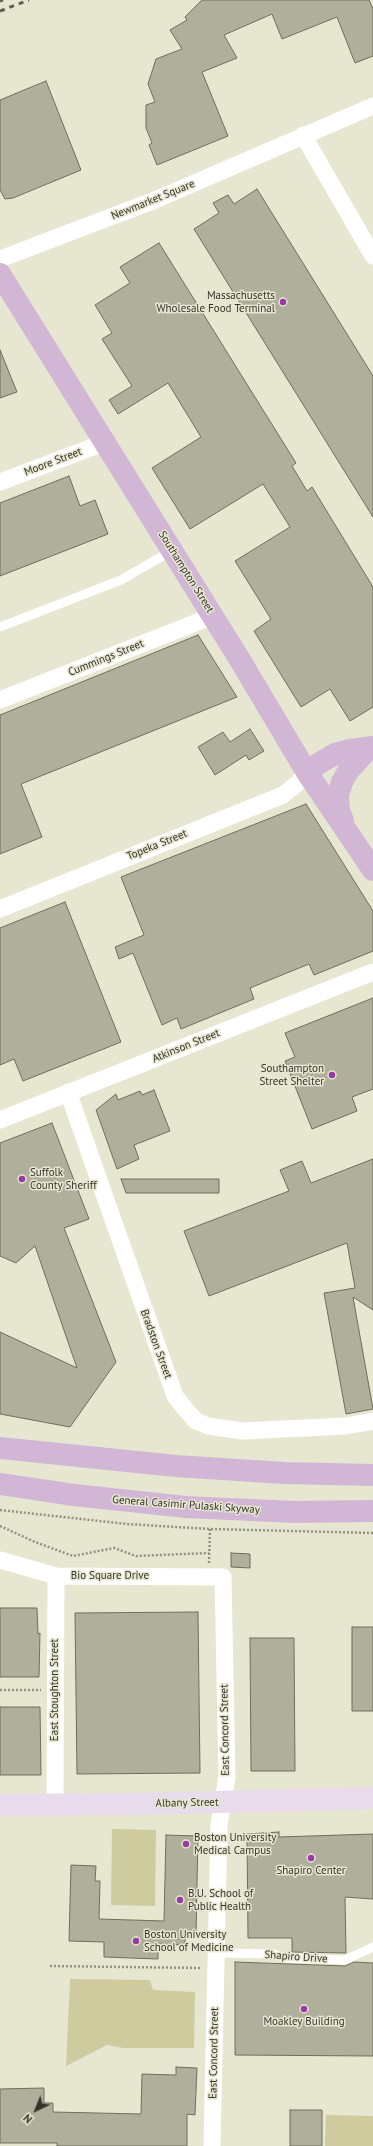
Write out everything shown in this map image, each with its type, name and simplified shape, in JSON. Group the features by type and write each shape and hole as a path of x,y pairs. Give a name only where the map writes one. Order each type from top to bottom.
{"main road":[{"name":"Southampton Street","path":"0,274 173,550 306,771 373,870"},
{"path":"306,771 335,754 371,747"},
{"path":"346,830 339,810 338,796 348,771 371,747"},
{"path":"0,1448 169,1465 284,1473 367,1474"},
{"name":"General Casimir Pulaski Skyway","path":"0,1484 74,1495 186,1506 295,1512 373,1511"},
{"name":"Albany Street","path":"0,1805 373,1798"}],"street":[{"name":"Newmarket Square","path":"0,259 155,200 373,106"},
{"path":"303,136 373,256"},
{"name":"Moore Street","path":"0,482 106,442"},
{"name":"Cummings Street","path":"0,700 213,616"},
{"name":"Topeka Street","path":"0,909 283,795 299,782 306,771"},
{"name":"Atkinson Street","path":"0,1120 373,972"},
{"name":"Bradston Street","path":"68,1092 175,1396 196,1421 208,1426 242,1431 346,1426 373,1421"},
{"name":"Bio Square Drive","path":"0,1560 56,1576 223,1577"},
{"name":"East Stoughton Street","path":"55,1804 56,1576"},
{"name":"East Concord Street","path":"212,2146 219,1831 226,1777 223,1577"}],"lane":[{"path":"0,627 121,580 173,550"},
{"name":"Shapiro Drive","path":"215,1961 274,1954 285,1958 345,1960 373,1947"}],"path":[{"path":"0,1526 35,1542 73,1556 114,1548 136,1556 209,1552"},
{"path":"209,1566 210,1529"},
{"path":"0,1690 44,1690"},
{"path":"50,1966 215,1961"}],"shaded area":[{"path":"112,1829 156,1830 155,1906 111,1905"},
{"path":"70,1979 150,1980 153,1990 195,1992 194,2048 123,2048 107,2045 66,2066"},
{"path":"326,2115 373,2116 373,2146 325,2146"}],"building":[{"path":"202,0 369,0 373,9 373,56 355,63 337,17 282,39 272,14 224,35 237,58 202,72 228,136 157,165 149,145 152,143 146,128 146,105 155,102 148,84 156,59 182,49 170,30 187,20 185,17"},
{"path":"46,81 81,170 13,198 5,199 0,190 0,100"},
{"name":"Massachusetts Wholesale Food Terminal","path":"257,189 373,376 373,517 194,229 219,213 213,203 228,195 234,204"},
{"path":"159,243 296,463 292,466 307,491 312,487 373,587 373,707 350,721 330,689 301,707 254,631 271,619 235,561 290,527 263,484 190,529 152,468 201,437 168,383 118,414 109,400 132,386 102,339 112,333 95,305 130,283 120,267"},
{"path":"0,350 17,392 0,398"},
{"path":"69,476 80,506 95,500 108,534 0,576 0,503"},
{"path":"198,635 237,697 21,784 42,837 0,854 0,715"},
{"path":"250,729 264,751 249,760 246,755 215,775 198,747 223,732 230,742"},
{"path":"306,804 373,911 373,951 314,975 309,964 250,988 254,999 181,1029 177,1018 162,1025 133,953 119,959 115,947 144,935 121,877"},
{"path":"65,902 121,1042 23,1081 14,1059 0,1065 0,928"},
{"name":"Southampton Street Shelter","path":"373,998 373,1089 352,1097 357,1111 312,1129 285,1061 295,1057 285,1033"},
{"path":"154,1090 170,1131 134,1145 139,1159 117,1169 96,1110 116,1094 118,1100 140,1091 142,1095"},
{"path":"52,1123 89,1219 64,1228 116,1362 70,1427 0,1414 0,1332 77,1368 35,1246 16,1263 0,1256 0,1143"},
{"path":"373,1159 373,1310 353,1297 373,1409 346,1414 324,1293 355,1288 347,1243 209,1296 184,1231 289,1191 280,1170 302,1161 311,1183"},
{"path":"121,1179 219,1179 219,1193 126,1193"},
{"path":"231,1553 250,1554 250,1568 231,1567"},
{"path":"0,1608 37,1608 38,1634 40,1633 39,1677 0,1677"},
{"path":"198,1612 200,1773 77,1774 75,1613"},
{"path":"352,1627 373,1627 373,1711 352,1711"},
{"path":"250,1638 294,1638 295,1771 251,1771"},
{"path":"0,1707 40,1707 41,1775 0,1775"},
{"path":"279,1832 279,1837 373,1834 373,1899 345,1897 346,1953 292,1952 292,1938 248,1938 247,1834"},
{"name":"B.U. School of Public Health","path":"166,1835 198,1836 196,1935 185,1935 185,1945 158,1944 158,1959 104,1957 104,1942 69,1941 71,1865 96,1866 95,1881 100,1881 99,1919 164,1921"},
{"name":"Moakley Building","path":"235,1962 345,1966 354,1962 373,1963 373,2056 235,2055"},
{"path":"176,2067 197,2068 195,2115 187,2114 187,2146 57,2146 57,2143 0,2143 0,2089 44,2088 44,2103 53,2103 53,2112 141,2114 142,2074 176,2075"},
{"path":"290,2110 322,2110 322,2146 290,2146"}],"railway":[{"path":"0,11 29,0"}],"place":[{"name":"Massachusetts Wholesale Food Terminal","path":"283,302"},
{"name":"Southampton Street Shelter","path":"332,1075"},
{"name":"Suffolk County Sheriff","path":"22,1179"},
{"name":"Boston University Medical Campus","path":"186,1844"},
{"name":"Shapiro Center","path":"311,1858"},
{"name":"B.U. School of Public Health","path":"180,1900"},
{"name":"Boston University School of Medicine","path":"136,1941"},
{"name":"Moakley Building","path":"304,2009"}]}
